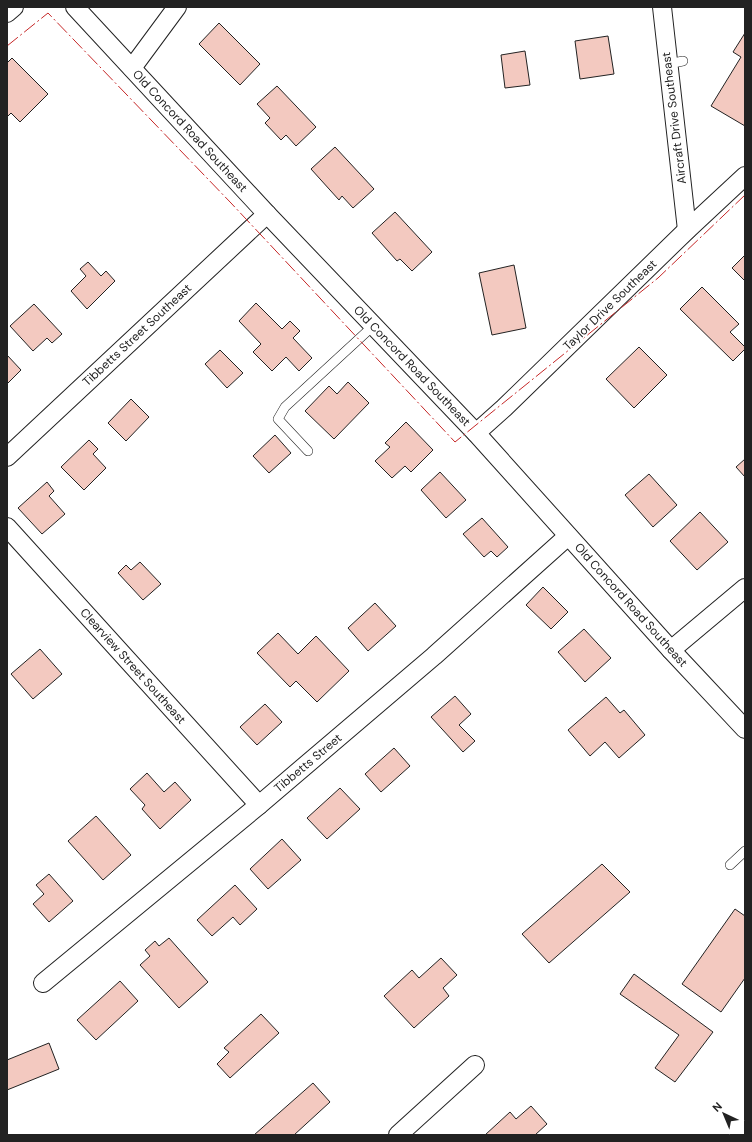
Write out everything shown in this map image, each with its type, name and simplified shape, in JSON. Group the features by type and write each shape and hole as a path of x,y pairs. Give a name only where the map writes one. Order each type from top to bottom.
{"street":[{"path":"7,13 14,7"},
{"name":"Old Concord Road Southeast","path":"75,7 266,214 476,433 671,650 745,729"},
{"path":"132,68 177,7"},
{"name":"Aircraft Drive Southeast","path":"662,7 675,63 687,230"},
{"name":"Taylor Drive Southeast","path":"476,433 504,408 687,230 745,176"},
{"name":"Tibbetts Street Southeast","path":"7,456 266,214"},
{"name":"Clearview Street Southeast","path":"7,527 259,805"},
{"name":"Tibbetts Street","path":"43,983 259,805 434,656 568,536"},
{"path":"671,650 745,588"},
{"path":"398,1135 475,1065"}],"lane":[{"path":"308,451 278,419 285,407 373,326"},
{"path":"730,865 745,851"}],"building":[{"path":"219,23 260,64 240,85 199,44"},
{"path":"745,33 745,126 711,106 741,57 733,52"},
{"path":"608,36 614,74 580,79 575,41"},
{"path":"525,51 530,85 505,88 501,55"},
{"path":"12,58 48,94 20,122 11,113 7,117 7,63"},
{"path":"277,86 316,127 296,146 286,135 281,140 265,123 270,118 257,104"},
{"path":"335,147 374,189 353,208 342,196 339,200 311,169"},
{"path":"395,212 432,252 412,271 400,259 397,261 372,233"},
{"path":"745,255 745,281 732,268"},
{"path":"88,262 101,276 106,271 115,281 87,309 71,291 86,276 80,269"},
{"path":"514,265 526,328 492,335 479,273"},
{"path":"702,287 739,324 730,332 745,347 745,349 733,361 680,309"},
{"path":"256,303 282,329 290,321 300,331 293,338 312,358 299,371 286,357 272,371 253,352 261,344 239,321"},
{"path":"34,304 62,334 52,343 47,338 33,351 10,326"},
{"path":"639,347 667,375 634,408 606,379"},
{"path":"220,350 243,373 227,388 205,364"},
{"path":"7,355 21,370 7,384"},
{"path":"348,382 369,403 334,439 305,411 329,386 337,394"},
{"path":"131,399 149,417 126,441 108,423"},
{"path":"406,422 433,450 411,472 405,466 392,478 375,461 390,447 385,443"},
{"path":"275,435 291,453 269,473 253,456"},
{"path":"89,440 98,449 93,454 106,468 84,490 61,467"},
{"path":"745,459 745,477 736,467"},
{"path":"440,472 466,500 446,518 421,490"},
{"path":"649,474 677,505 653,527 625,495"},
{"path":"47,482 54,491 49,496 65,514 42,534 18,508"},
{"path":"700,512 728,542 697,570 670,541"},
{"path":"482,518 508,547 497,557 491,551 484,557 463,534"},
{"path":"140,562 161,584 143,600 118,573 126,565 131,570"},
{"path":"543,587 568,612 551,629 526,605"},
{"path":"375,603 396,626 368,651 348,628"},
{"path":"584,629 611,658 585,682 558,652"},
{"path":"278,633 298,654 316,636 349,671 317,702 296,681 290,687 257,653"},
{"path":"40,649 62,674 33,699 11,674"},
{"path":"455,696 471,714 459,725 475,741 463,752 431,717"},
{"path":"606,697 620,713 624,710 645,735 619,758 605,742 590,756 568,730"},
{"path":"265,704 282,722 257,745 240,727"},
{"path":"394,748 410,766 381,792 365,774"},
{"path":"147,773 164,792 175,782 191,800 160,829 142,809 145,805 130,789"},
{"path":"340,788 360,809 327,839 307,818"},
{"path":"96,816 131,855 103,880 68,841"},
{"path":"282,839 301,860 268,889 250,869"},
{"path":"602,864 630,892 549,963 522,934"},
{"path":"49,874 73,901 49,922 33,904 44,894 36,885"},
{"path":"235,885 257,909 240,925 233,917 212,936 197,920"},
{"path":"735,909 745,916 745,978 721,1012 682,984"},
{"path":"169,938 208,982 179,1008 140,965 150,956 145,950 155,941 159,946"},
{"path":"441,958 457,975 443,988 449,996 414,1028 384,996 412,970 419,978"},
{"path":"634,974 713,1032 675,1082 655,1068 679,1035 620,994"},
{"path":"120,981 138,1001 96,1040 77,1020"},
{"path":"261,1014 279,1033 230,1078 217,1064 229,1052 224,1048"},
{"path":"49,1043 59,1069 7,1090 7,1060"},
{"path":"313,1083 330,1102 294,1135 254,1135"},
{"path":"531,1106 547,1124 535,1135 485,1135 510,1112 516,1119"}],"power":[{"path":"7,46 48,13 231,203 455,442 658,278 745,195"}]}
